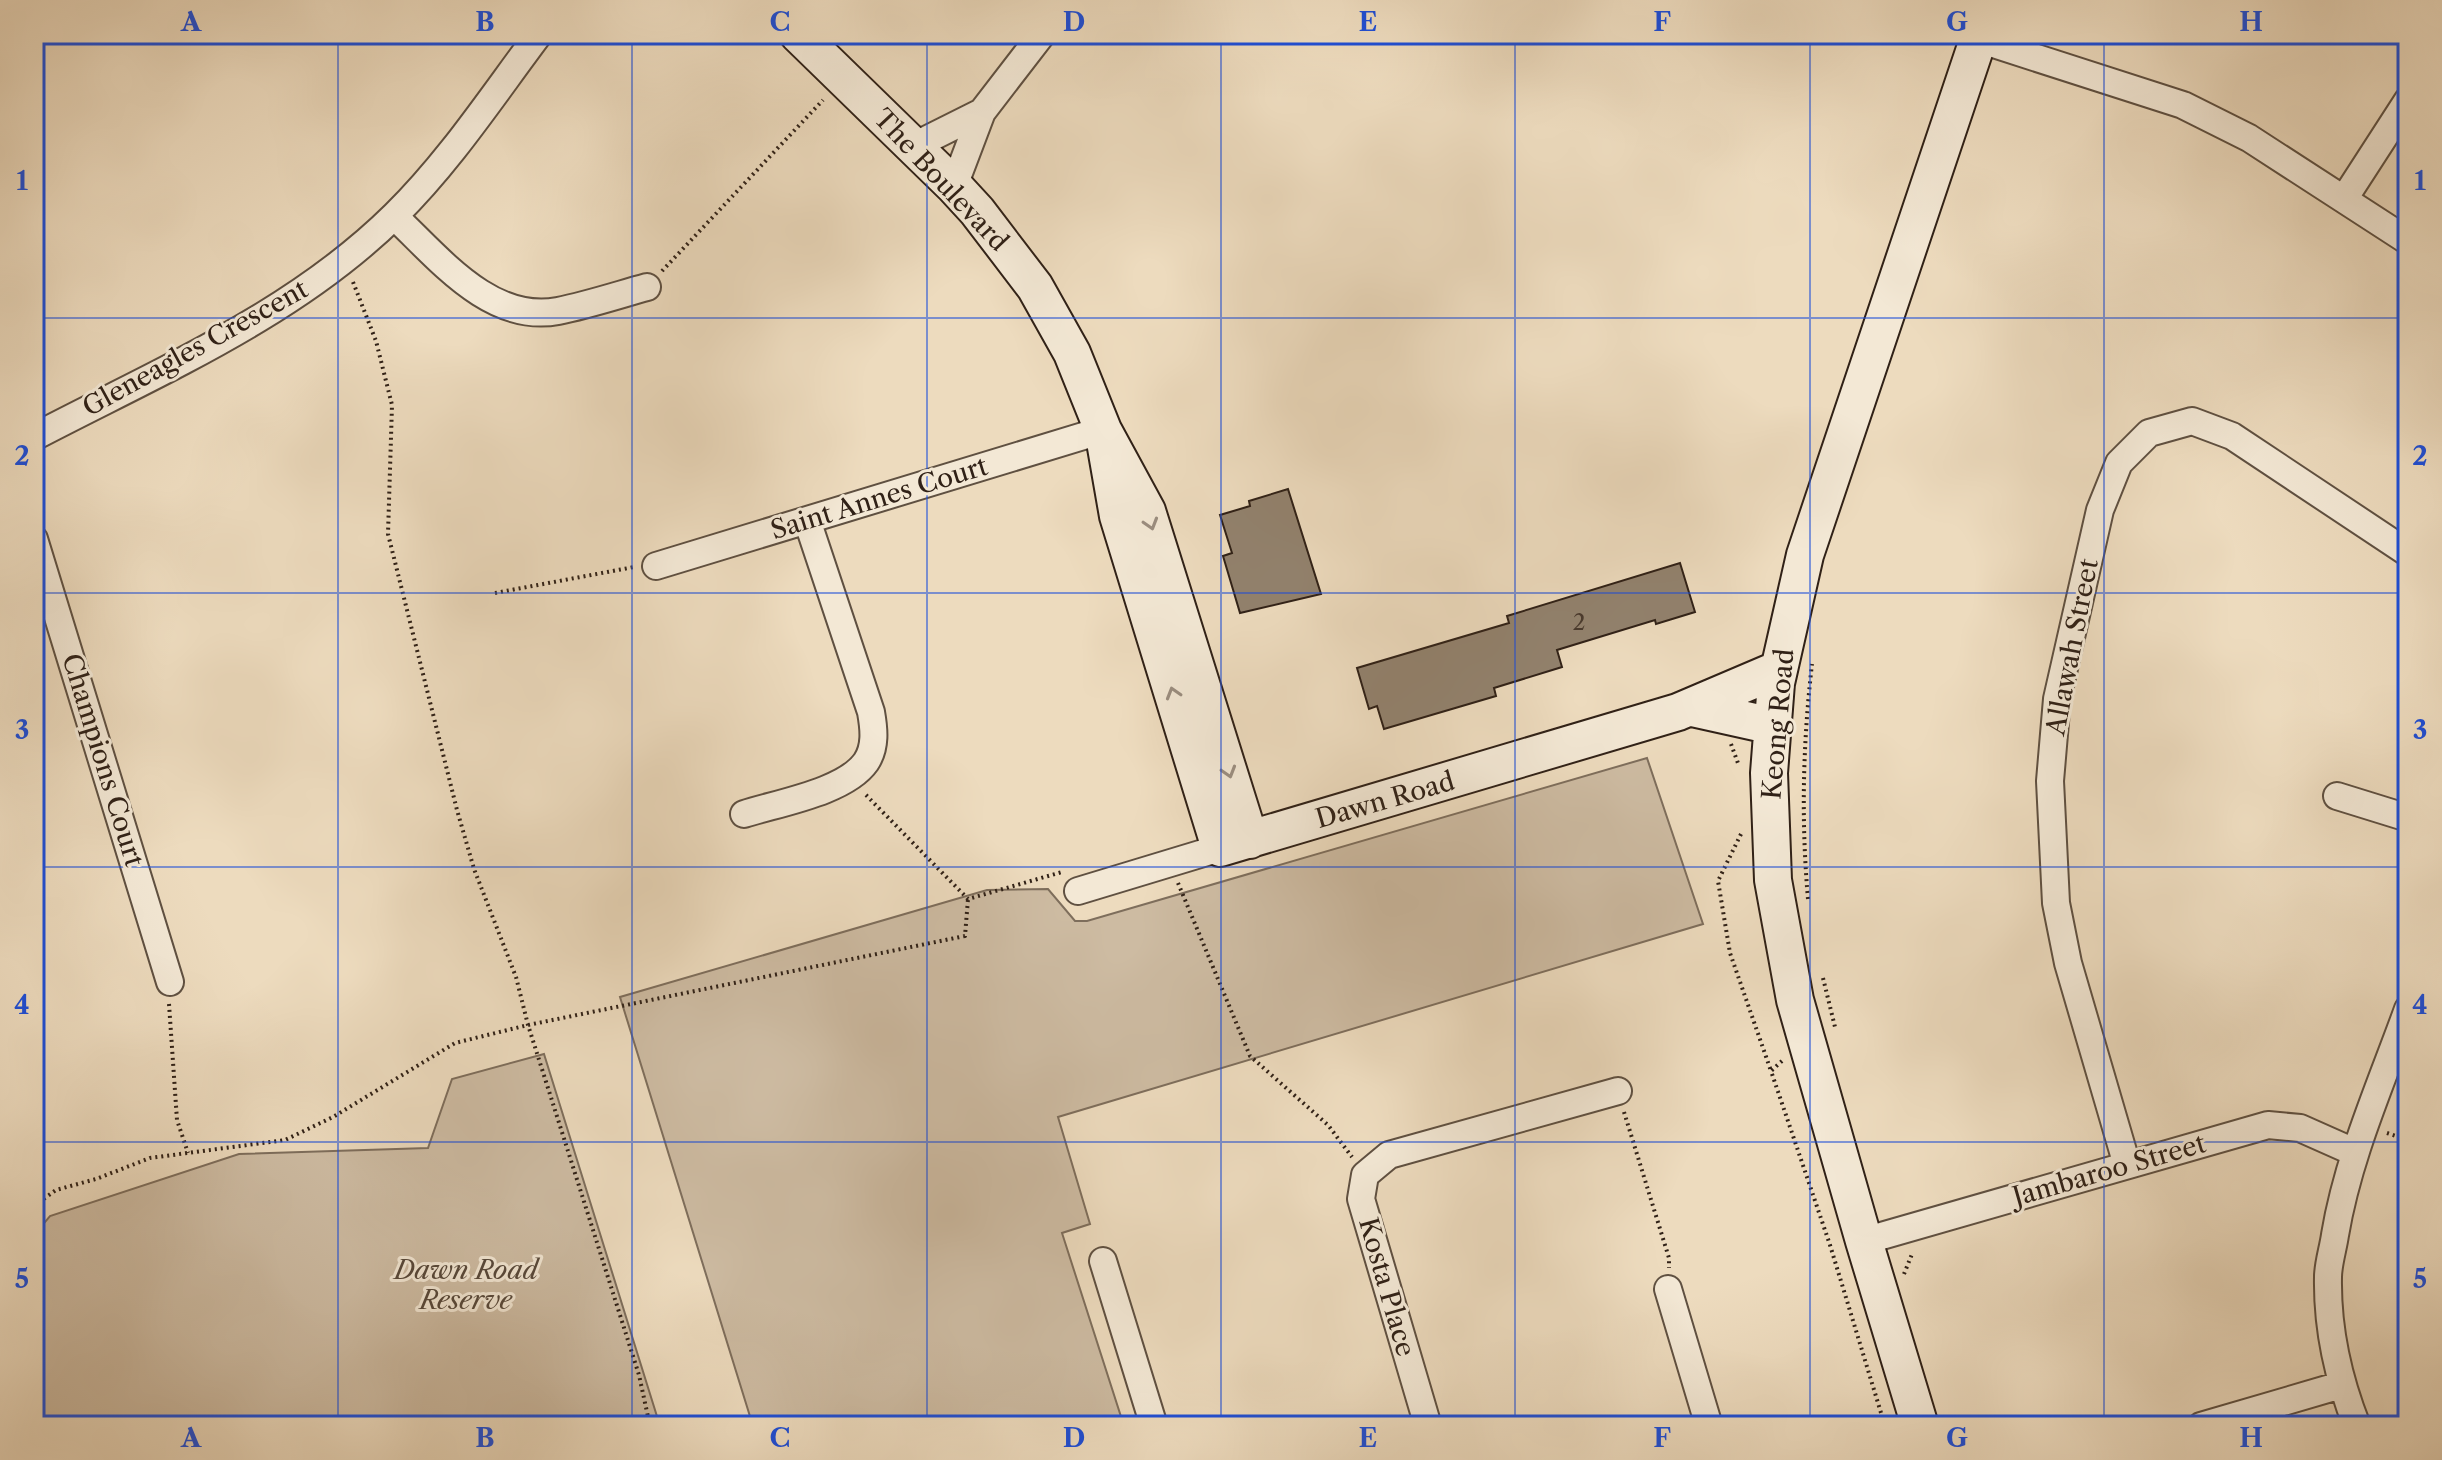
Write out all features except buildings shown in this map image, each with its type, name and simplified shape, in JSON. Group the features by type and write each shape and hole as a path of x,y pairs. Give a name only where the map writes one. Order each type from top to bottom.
{"street":[{"name":"Gleneagles Crescent","path":"34,437 221,340 289,300 344,259 394,216 440,166 539,34"},
{"name":"The Boulevard","path":"798,34 977,211 1035,287 1072,353 1103,430 1147,511 1235,844"},
{"path":"954,186 982,112 1042,34"},
{"path":"1979,36 2183,105 2249,138 2408,241"},
{"name":"Keong Road","path":"1920,1426 1795,1000 1773,880 1769,773 1779,669 1805,555 1979,36"},
{"path":"2344,199 2408,100"},
{"path":"914,146 982,112"},
{"path":"394,216 467,284 496,303 525,312 556,312 647,287"},
{"name":"Allawah Street","path":"2127,1165 2068,963 2056,903 2050,781 2057,699 2100,510 2119,463 2149,433 2192,421 2232,436 2408,553"},
{"name":"Saint Annes Court","path":"656,566 1103,430"},
{"path":"744,814 828,788 857,772 867,760 874,733 871,712 807,520"},
{"name":"Champions Court","path":"34,539 170,982"},
{"name":"Dawn Road","path":"1075,880 1170,863 1692,708 1779,669"},
{"name":"Dawn Road","path":"1692,708 1773,726"},
{"path":"2337,796 2408,818"},
{"path":"2357,1426 2341,1385 2333,1339 2328,1276 2354,1152 2408,1009"},
{"path":"1365,1175 1389,1155 1618,1091"},
{"name":"Jambaroo Street","path":"1864,1241 2268,1125 2300,1128 2354,1152"},
{"name":"Kosta Place","path":"1365,1175 1361,1199 1428,1426"},
{"path":"1103,1261 1154,1426"},
{"path":"1668,1289 1709,1426"},
{"path":"2201,1426 2341,1385"}],"path":[{"path":"647,287 843,77"},
{"path":"344,259 376,341 392,405 388,534 457,810 474,869 516,977 528,1025 634,1360 650,1426"},
{"path":"495,593 627,567 656,566"},
{"path":"1808,900 1803,842 1805,730 1814,650"},
{"path":"34,1206 56,1190 96,1179 131,1163 285,1140 333,1117 455,1043 528,1025 965,936 968,899 860,790 844,779"},
{"path":"1744,828 1718,881 1730,953 1771,1071"},
{"path":"1170,863 1250,1056 1328,1125 1365,1175"},
{"path":"968,899 1075,880"},
{"path":"1822,976 1838,1037"},
{"path":"170,982 177,1120 189,1154"},
{"path":"1618,1091 1669,1258 1668,1289"}],"green space":[{"path":"1647,758 1703,924 1058,1117 1090,1224 1062,1233 1124,1426 753,1426 620,997 987,890 1048,889 1075,921 1087,921"},
{"name":"Dawn Road Reserve","path":"544,1054 660,1426 34,1426 34,1235 50,1216 239,1154 428,1148 452,1079"}]}
